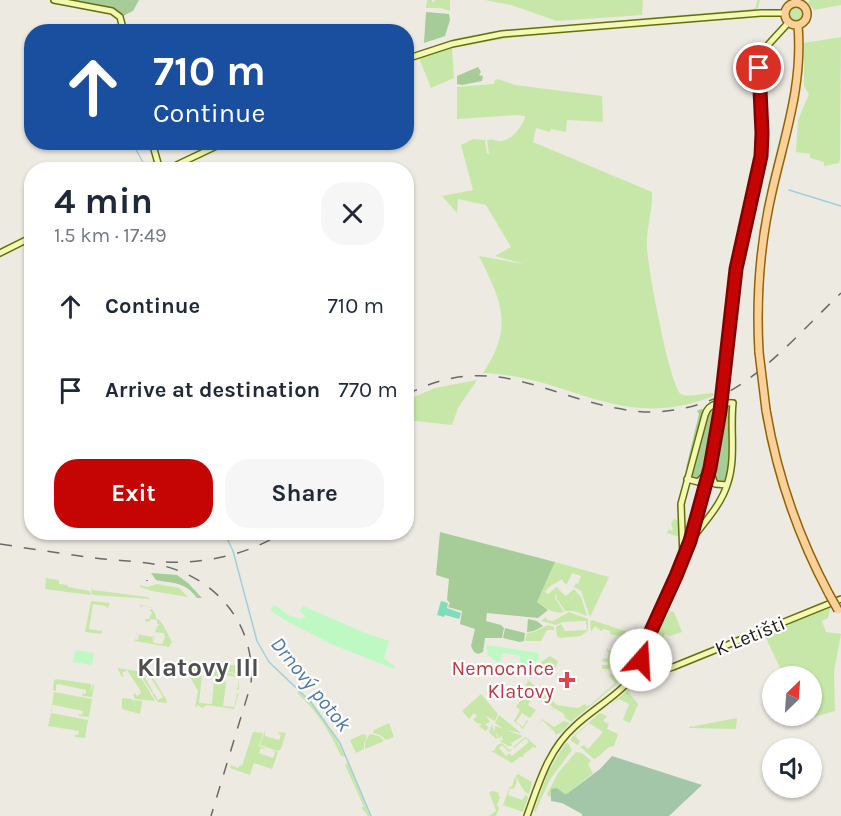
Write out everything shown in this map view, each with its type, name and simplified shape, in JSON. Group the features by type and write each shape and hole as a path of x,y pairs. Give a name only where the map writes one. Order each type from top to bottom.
{"main road":[{"path":"54,0 108,9 117,14 123,24"},
{"path":"791,2 802,4 807,10 806,20 798,25 789,22 785,13 791,2"},
{"path":"414,56 452,44 502,34 785,13"},
{"path":"527,816 543,772 559,744 579,722 634,679 642,680 641,659 645,644 690,541 710,468 720,411 736,269 761,156 759,65 767,46 789,22"},
{"path":"798,25 799,58 796,96 775,178 763,243 758,297 759,352 766,410 777,464 788,501 809,553 839,613"},
{"path":"178,162 206,150"},
{"path":"0,253 24,241"},
{"path":"683,558 682,499 708,408 717,403 733,403 732,462 727,485 705,522 690,541"},
{"path":"687,479 698,482 710,468"},
{"path":"710,468 713,483 727,485"},
{"name":"K Letišti","path":"642,669 658,671 841,599"},
{"path":"634,679 630,670 642,669"}],"green space":[{"path":"65,0 139,0 133,11 123,16 109,7"},
{"path":"427,0 432,0 433,3 435,0 450,0 450,11 426,8"},
{"path":"485,0 643,0 642,15 557,21 511,5"},
{"path":"757,0 760,0 758,8 752,12 646,21 646,18 753,9 756,7"},
{"path":"810,0 841,0 841,5 814,10 808,3"},
{"path":"796,5 802,8 805,14 802,20 796,23 790,20 787,14 790,8"},
{"path":"426,12 449,14 450,20 445,36 424,43"},
{"path":"543,27 543,29 454,41 453,39 495,31"},
{"path":"558,31 559,33 455,47 454,45 485,39"},
{"path":"841,37 840,159 839,163 824,166 824,162 810,158 810,154 796,152 798,120 809,94 804,86 804,43"},
{"path":"452,47 454,78 431,88 419,58"},
{"path":"478,67 481,72 479,75 483,76 482,81 457,84 457,76"},
{"path":"498,79 515,85 602,96 603,122 567,120 566,132 551,129 550,132 536,128 533,142 652,192 647,240 648,258 671,370 681,394 713,393 714,396 680,406 650,408 622,406 514,376 483,373 499,342 501,314 499,301 479,256 524,264 495,256 511,247 486,205 458,199 457,213 442,196 473,190 461,145 473,139 485,140 489,154 487,140 506,140 522,124 525,116 517,115 457,119 457,87 494,84"},
{"path":"477,380 458,408 452,425 414,421 414,397 435,388"},
{"path":"723,404 728,406 730,411 730,466 726,482 719,484 712,479"},
{"path":"717,406 704,474 694,479 691,474 706,416 712,407"},
{"path":"705,410 689,466 686,468 699,414 697,411"},
{"path":"674,519 679,521 680,537 667,533 669,529 671,531 673,529 671,523"},
{"path":"440,532 555,562 537,602 548,610 538,618 487,613 486,621 504,628 502,638 485,638 483,652 478,654 474,652 471,646 475,629 460,624 462,611 448,607 450,603 447,600 449,579 436,575"},
{"path":"555,562 609,577 590,617 581,591 574,587 581,576 572,573 567,584 562,579 545,592 548,594 553,590 556,592 553,589 558,587 566,596 574,589 581,597 587,616 574,611 565,611 556,593 555,598 564,612 553,611 537,602"},
{"path":"151,573 177,575 202,598 197,598 183,586 156,580"},
{"path":"46,578 59,580 59,584 68,585 68,587 90,591 90,595 45,589"},
{"path":"157,584 179,588 188,597 140,587 140,585 147,587"},
{"path":"92,588 151,599 94,595 91,594"},
{"path":"91,601 110,603 107,609 106,606 93,604 89,629 101,631 103,629 101,634 85,632"},
{"path":"441,601 448,603 447,608 461,613 459,619 437,615"},
{"path":"275,605 288,615 300,619 306,617 300,611 303,606 389,641 384,658 395,667 394,669 331,644 283,619 270,610"},
{"path":"831,606 828,618 822,621 826,632 841,634 834,672 835,711 822,715 822,666 779,666 764,634"},
{"path":"151,608 156,619 162,623 172,642 169,647 135,641 135,639 138,640 139,635 136,634 137,632 137,634 152,637 152,642 153,635 153,643 162,644 164,633 151,632 155,632 158,625 162,625 157,624 157,620 145,621 149,619"},
{"path":"671,611 674,612 682,632 670,636 665,634 656,652 667,657 669,655 672,666 651,670 644,659 657,630"},
{"path":"569,612 588,619 588,630 581,636 560,638 557,636 556,627 561,624 565,631 587,630 586,621 563,622 556,625 541,621 546,617 547,620 553,621"},
{"path":"528,619 537,621 543,626 527,632"},
{"path":"592,620 631,633 631,635 610,634 610,631 604,629 601,631 595,626 591,632 590,622"},
{"path":"548,625 554,627 554,630 547,630 541,641 525,641 527,633"},
{"path":"505,628 525,633 524,641 503,638"},
{"path":"634,634 643,637 636,654 630,661 621,665 614,666 613,664 609,669 602,669 602,665 608,665 608,662 601,661 604,658 607,659 609,653 607,651 607,647 608,650 615,652 616,650 624,651 621,658 626,659 629,651 632,650 630,649 633,643 630,641 628,644 621,638 629,638"},
{"path":"486,645 539,653 539,660 519,666 520,656 504,653 501,661 497,662 488,655"},
{"path":"75,650 94,653 92,665 73,662"},
{"path":"550,656 558,661 555,669 548,668 547,674 523,672 524,669"},
{"path":"190,660 213,668 211,673 200,672 199,676 202,676 199,703 212,704 214,678 212,677 215,675 215,668 239,676 224,675 226,685 223,706 234,707 237,695 235,695 239,693 234,709 207,705 202,708 198,705 195,708 198,691 187,671"},
{"path":"217,662 222,666 223,663 237,666 239,675 216,667"},
{"path":"117,668 137,671 155,701 135,699 133,695 135,693 137,696 141,693 140,690 127,670 122,673 124,676 122,677"},
{"path":"150,672 167,703 158,702 152,694 154,693 158,700 163,697 149,675 145,677 152,693 142,677"},
{"path":"615,672 618,683 571,722 565,718 564,714 554,708 552,710 553,707 519,687 524,688 527,679 557,705 578,708 585,704 590,705 615,683 609,675"},
{"path":"649,679 628,691 638,704 630,723 623,720 629,704 619,699 609,706 629,689"},
{"path":"54,680 91,684 91,692 93,684 92,697 82,696 83,693 86,694 86,690 58,684 56,691 53,690"},
{"path":"299,691 325,722 346,757 341,756 322,722 297,693"},
{"path":"54,692 92,699 89,717 79,716 83,711 54,705 52,705 52,712 51,711"},
{"path":"520,692 529,698 527,701 531,699 528,705 536,710 530,718 522,713 516,722 523,727 528,721 523,729 514,721 520,710 516,707 523,697 519,694"},
{"path":"481,694 498,714 495,721 486,716 490,722 485,724 489,728 485,731 479,726 482,724 473,720 477,716 474,713 469,719 462,711"},
{"path":"122,698 132,699 138,710 133,700 142,701 140,714 122,709"},
{"path":"51,713 88,720 85,738 75,737 79,731 48,726"},
{"path":"600,713 607,716 603,721 609,724 607,729 618,734 614,746 594,759 580,747 584,745 588,749 603,732 589,723 575,736 580,741 578,745 571,741 571,738"},
{"path":"499,715 521,733 503,729 495,723"},
{"path":"737,718 736,729 689,728 689,727"},
{"path":"542,719 554,727 564,721 570,723 562,732 555,735 555,732 542,720 536,727"},
{"path":"389,723 394,737 386,740 373,733 374,730"},
{"path":"492,724 494,732 495,726 523,736 511,743 512,746 508,746 500,741 503,740 501,735 500,739 495,732 498,738 496,739 489,732"},
{"path":"265,730 265,736 279,740 281,735 278,734 279,732 286,733 281,749 278,751 260,745"},
{"path":"253,732 263,733 259,746 265,748 261,748 259,753 273,758 275,753 273,750 278,752 272,769 254,763 250,775 230,768 231,765 238,768 242,766"},
{"path":"363,734 367,736 364,749 356,753 350,740"},
{"path":"370,734 379,736 384,741 365,749 365,741"},
{"path":"525,737 536,746 536,748 533,747 523,757 512,763 491,751 502,743 509,750 513,749 509,752 502,745 499,748 506,756 509,753 512,756 529,742 526,738 513,747"},
{"path":"568,743 572,750 551,778 535,812 548,772 565,744"},
{"path":"576,752 582,753 591,761 588,764 593,773 568,793 565,794 557,788 551,790 551,797 548,796 558,773"},
{"path":"612,756 702,785 669,816 582,816 562,803 551,801 551,789 557,788 565,794 568,793 600,769"},
{"path":"348,762 370,816 361,807 364,807 345,765"},
{"path":"518,774 532,782 529,794 520,784 516,776"},
{"path":"515,776 517,781 514,789 510,788 508,795 522,800 526,794 528,798 523,812 503,805 510,786 512,787"},
{"path":"489,792 499,793 497,805 499,808 496,816 489,816 496,811"}],"waterway":[{"name":"Drnový potok","path":"136,150 143,162"},
{"path":"789,190 841,206"},
{"name":"Drnový potok","path":"228,540 233,551 257,641 269,662 310,701 340,743 371,816"}],"railway":[{"path":"414,392 437,382 466,376 493,376 627,410 661,412 694,406 716,398 750,378 782,351 841,293"},
{"path":"166,562 196,561 227,556 270,540"},
{"path":"0,544 164,566 202,582 230,609 247,643 251,663 251,684 211,816"}],"place":[{"name":"Nemocnice Klatovy","path":"567,680"}],"district":[{"name":"Klatovy III","path":"198,667"}],"route":[{"path":"641,660 645,644 690,541 710,468 720,411 736,269 762,148 759,68"}]}
